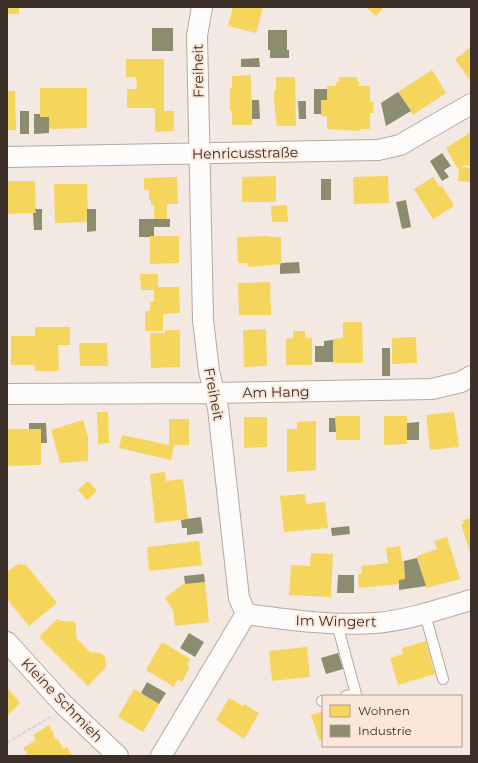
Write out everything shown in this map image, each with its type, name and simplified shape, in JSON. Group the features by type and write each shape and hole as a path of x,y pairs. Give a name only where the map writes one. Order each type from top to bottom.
{"street":[{"name":"Freiheit","path":"202,7 197,36 202,320 209,370 218,408 239,598 246,614"},
{"name":"Henricusstraße","path":"7,157 378,150 400,145 471,104"},
{"name":"Am Hang","path":"7,394 214,393 432,389 461,382 471,376"},
{"name":"Im Wingert","path":"246,614 337,624 377,623 425,614 471,600"},
{"path":"161,756 246,614"},
{"name":"Kleine Schmieh","path":"7,642 64,704 118,756"}],"lane":[{"path":"425,614 443,679"},
{"path":"337,624 356,694 351,695"}],"path":[{"path":"7,743 52,715 64,704"}],"building: Wohnen":[{"path":"7,7 19,7 19,14 7,14"},
{"path":"233,7 263,7 256,33 228,26"},
{"path":"366,7 384,7 376,16"},
{"path":"471,47 471,77 469,79 455,59"},
{"path":"126,59 164,59 164,111 174,111 174,131 155,132 155,108 127,108 127,89 137,89 136,77 126,77"},
{"path":"432,70 446,93 413,115 398,92"},
{"path":"251,75 252,125 232,125 232,111 230,111 230,88 232,88 232,76"},
{"path":"276,77 295,77 296,126 277,126 274,102"},
{"path":"339,77 357,77 359,86 370,86 370,102 373,102 374,113 370,113 370,129 360,129 360,131 327,129 327,116 321,116 321,100 327,100 327,86 336,86 336,82 339,82"},
{"path":"40,88 87,88 87,128 49,129 49,117 40,117"},
{"path":"7,91 15,91 16,130 7,130"},
{"path":"471,132 471,166 465,165 461,167 471,168 471,182 458,181 459,168 458,169 446,148"},
{"path":"276,176 276,202 242,202 242,177"},
{"path":"388,176 389,203 354,204 353,177"},
{"path":"177,177 178,204 167,204 167,219 154,219 154,205 151,205 151,200 149,200 149,190 144,190 144,178"},
{"path":"433,177 440,187 442,186 454,206 433,219 414,189"},
{"path":"7,181 35,181 36,213 7,214"},
{"path":"54,184 87,184 88,222 55,223"},
{"path":"287,205 288,222 272,222 271,206"},
{"path":"150,236 179,236 179,263 150,264"},
{"path":"237,237 281,237 281,264 248,267 247,263 238,263"},
{"path":"140,274 158,274 158,287 179,287 180,313 163,314 163,331 145,331 145,311 150,311 150,302 154,301 154,290 141,290"},
{"path":"270,282 271,315 239,315 238,283"},
{"path":"343,322 362,322 363,363 333,363 333,339 343,338"},
{"path":"35,327 70,327 70,345 58,345 59,371 35,371 35,365 11,365 11,336 35,336"},
{"path":"266,329 267,366 244,367 243,330"},
{"path":"165,330 180,330 180,367 151,368 150,333 165,333"},
{"path":"293,331 305,331 305,338 312,338 312,365 286,365 286,339 293,338"},
{"path":"416,337 417,363 392,364 392,338"},
{"path":"79,343 107,343 108,366 80,366"},
{"path":"97,412 108,412 109,443 98,444"},
{"path":"454,412 459,447 430,450 426,415"},
{"path":"335,416 360,416 360,440 336,440"},
{"path":"384,416 407,416 407,444 384,445"},
{"path":"244,417 267,417 267,447 244,448"},
{"path":"169,419 189,419 189,445 174,445 171,460 119,448 122,435 169,445"},
{"path":"83,420 88,437 88,461 60,463 51,430"},
{"path":"316,421 316,470 287,472 287,429 297,429 297,422"},
{"path":"7,429 41,429 41,465 7,466"},
{"path":"165,472 166,481 183,479 188,519 155,523 150,474"},
{"path":"88,481 97,491 87,500 78,490"},
{"path":"305,494 306,504 325,502 328,528 284,532 280,496"},
{"path":"471,518 471,555 461,524 464,523 463,520"},
{"path":"447,537 460,579 426,588 417,556 437,549 434,541"},
{"path":"199,541 202,565 149,571 147,547"},
{"path":"400,546 402,561 404,561 405,579 399,580 399,584 359,588 358,574 362,574 361,566 388,563 386,548"},
{"path":"311,553 333,554 331,597 289,595 291,565 310,566"},
{"path":"18,564 26,565 57,603 29,626 7,599 7,570 8,571"},
{"path":"205,582 209,622 175,626 173,610 165,598 183,584"},
{"path":"57,619 60,621 74,622 76,625 76,638 90,652 101,653 105,657 106,667 88,686 39,637"},
{"path":"426,641 435,674 398,685 390,658 403,654 402,648"},
{"path":"162,642 190,659 187,665 190,667 182,682 178,679 174,687 146,670"},
{"path":"307,647 310,677 272,681 269,651"},
{"path":"7,687 20,703 7,716"},
{"path":"134,689 159,704 143,732 118,717"},
{"path":"229,698 243,706 244,704 259,713 244,739 216,720"},
{"path":"322,711 322,739 319,740 311,715"},
{"path":"49,725 56,740 58,739 63,749 67,747 72,755 28,756 23,748 36,740 33,735"}],"building: Industrie":[{"path":"152,28 173,28 173,51 152,51"},
{"path":"268,30 287,30 287,50 289,50 289,58 270,58 270,50 268,50"},
{"path":"259,58 260,67 241,67 241,59"},
{"path":"314,89 327,89 327,100 321,100 321,114 314,114"},
{"path":"398,92 411,111 386,126 381,103"},
{"path":"252,100 259,100 260,119 252,119"},
{"path":"298,101 306,101 306,119 299,119"},
{"path":"20,111 29,111 29,134 20,134"},
{"path":"34,114 40,114 40,117 49,117 49,133 34,134"},
{"path":"442,153 451,166 444,170 449,177 442,181 430,161"},
{"path":"321,179 331,179 331,200 321,200"},
{"path":"406,200 411,227 402,229 396,202"},
{"path":"35,209 42,209 42,230 34,230 33,213 36,213"},
{"path":"87,209 96,209 96,231 87,232"},
{"path":"139,219 170,219 170,227 154,227 154,236 139,237"},
{"path":"299,262 300,273 280,274 281,263"},
{"path":"333,340 333,362 315,362 315,346 324,346 324,341"},
{"path":"382,348 390,348 390,376 382,376"},
{"path":"329,418 335,418 336,432 329,432"},
{"path":"419,422 419,440 407,440 407,423"},
{"path":"29,423 46,423 47,443 41,443 41,429 29,429"},
{"path":"201,517 203,533 187,535 187,528 182,528 181,520"},
{"path":"349,526 350,534 332,536 331,528"},
{"path":"417,558 426,586 399,590 399,580 405,579 404,561"},
{"path":"204,574 205,582 185,584 184,576"},
{"path":"338,575 354,575 354,593 337,593"},
{"path":"189,633 204,642 195,657 180,648"},
{"path":"338,653 343,669 326,674 321,658"},
{"path":"147,682 166,693 159,704 141,693"}]}
